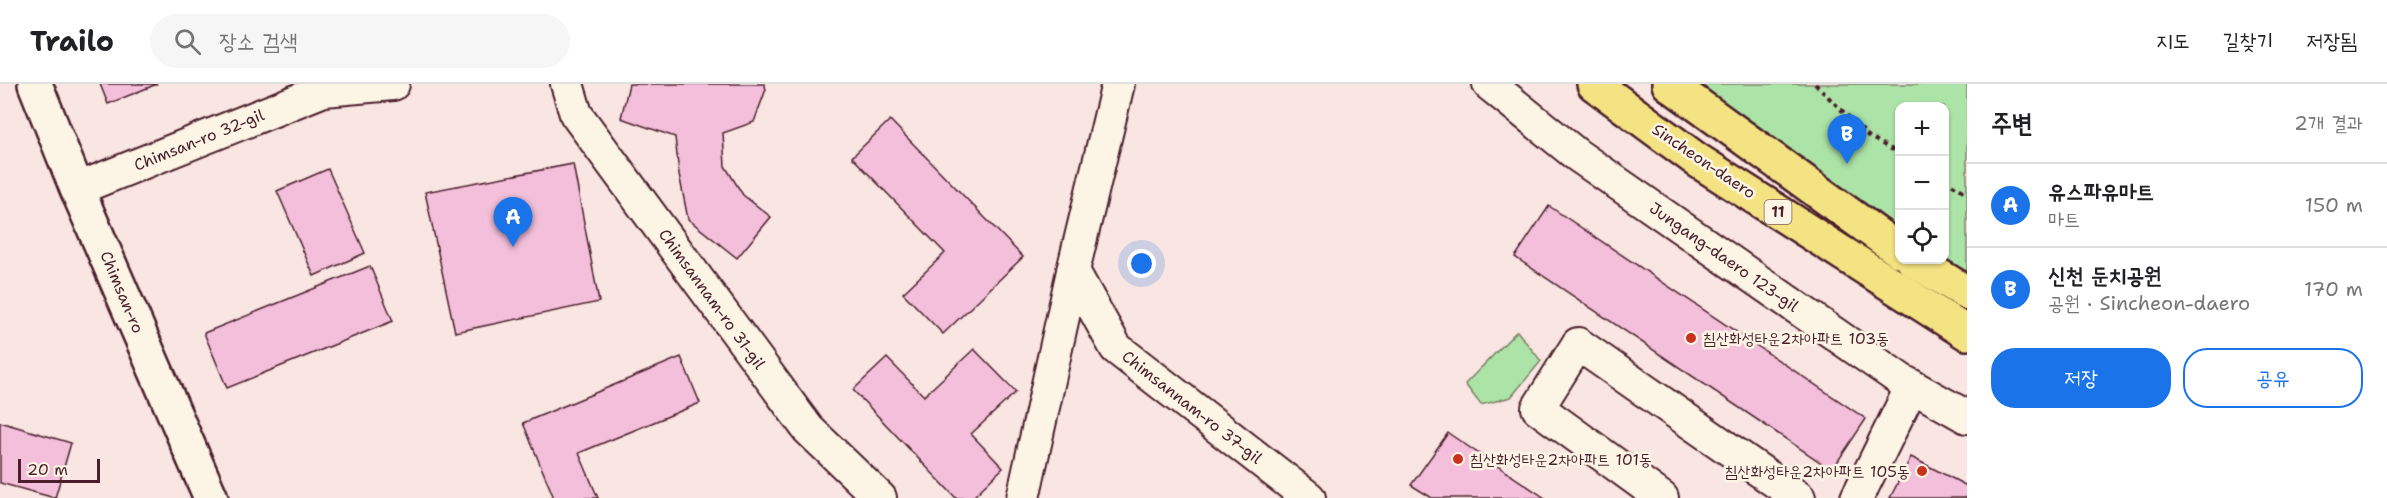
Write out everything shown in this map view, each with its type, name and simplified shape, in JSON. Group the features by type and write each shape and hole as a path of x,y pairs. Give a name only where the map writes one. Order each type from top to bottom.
{"highway":[{"name":"Sincheon-daero","path":"1594,84 1697,160 1967,333"},
{"name":"11","path":"1669,84 1895,246"},
{"name":"11","path":"1921,264 1967,293"},
{"path":"1927,264 1967,279"}],"main road":[{"name":"Chimsan-ro","path":"35,84 77,189 212,498"}],"street":[{"name":"Chimsan-ro 32-gil","path":"77,189 324,90 393,84"},
{"name":"Chimsannam-ro 31-gil","path":"567,84 576,114 808,429 880,498"},
{"path":"1023,498 1073,271 1118,84"},
{"name":"Jungang-daero 123-gil","path":"1489,84 1577,155 1912,386 1967,417"},
{"name":"Chimsannam-ro 37-gil","path":"1073,271 1116,348 1310,498"},
{"path":"1662,498 1539,408 1578,344 1790,495"},
{"path":"1857,498 1912,386"}],"path":[{"path":"1815,84 1868,136 1895,152"},
{"path":"1949,183 1967,193"}],"green space":[{"path":"1693,84 1967,84 1967,280 1939,264 1949,264 1949,102 1895,102 1895,238"},
{"path":"1517,331 1541,361 1511,397 1481,405 1465,384"}],"building":[{"path":"100,84 157,84 108,104"},
{"path":"629,84 764,84 766,89 754,122 723,133 725,166 743,195 771,217 737,258 688,219 679,174 675,137 621,118"},
{"path":"890,120 1023,257 943,334 903,293 945,253 852,157"},
{"path":"573,164 599,302 455,332 425,192"},
{"path":"328,169 365,253 314,276 277,191"},
{"name":"침산화성타운2차아파트 103동","path":"1549,206 1866,419 1832,470 1515,257"},
{"path":"370,266 393,321 227,388 204,333"},
{"path":"974,349 1016,392 971,434 1003,468 972,498 956,498 853,390 887,358 924,396"},
{"path":"681,357 700,403 579,453 598,498 554,498 523,423"},
{"path":"0,422 71,443 55,498 0,483"},
{"name":"침산화성타운2차아파트 101동","path":"1448,433 1545,498 1432,498 1411,485"},
{"name":"침산화성타운2차아파트 105동","path":"1911,457 1967,486 1967,498 1890,498"}],"place":[{"name":"신천 둔치공원","path":"1847,164"},
{"name":"유스파유마트","path":"513,247"},
{"name":"침산화성타운2차아파트 103동","path":"1691,338"},
{"name":"침산화성타운2차아파트 101동","path":"1458,459"},
{"name":"침산화성타운2차아파트 105동","path":"1922,471"}]}
